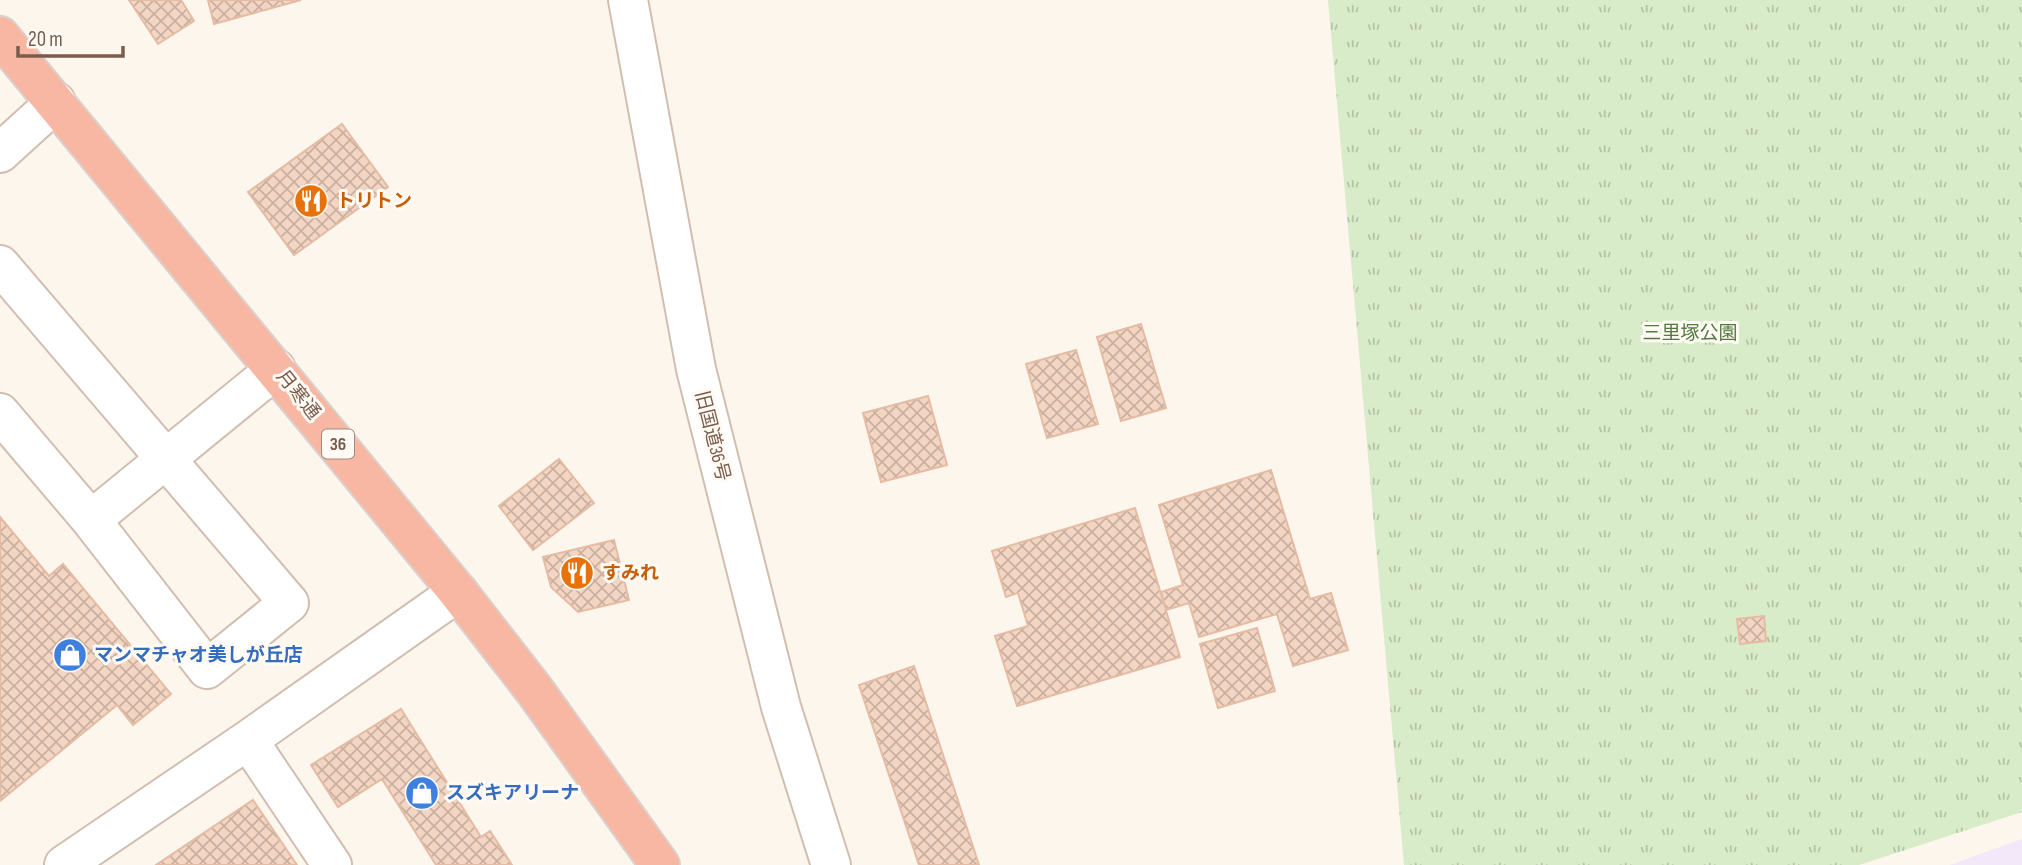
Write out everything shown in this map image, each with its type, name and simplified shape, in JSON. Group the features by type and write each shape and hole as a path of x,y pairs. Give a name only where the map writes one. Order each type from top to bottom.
{"highway":[{"name":"月寒通","path":"0,36 458,592 535,691 660,865"}],"street":[{"name":"旧国道36号","path":"628,0 696,369 781,707 831,865"},
{"path":"0,153 56,102"},
{"path":"0,265 289,603 207,669 92,520 0,413"},
{"path":"92,520 276,369"},
{"path":"64,865 458,592"},
{"path":"248,740 332,865"}],"shaded area":[{"path":"2022,839 2022,865 1950,865"}],"green space":[{"name":"三里塚公園","path":"1328,0 2022,0 2022,812 1859,865 1404,865"}],"building":[{"path":"129,0 181,0 194,21 158,44"},
{"path":"208,0 301,0 214,24"},
{"path":"342,124 388,187 294,255 248,192"},
{"path":"1141,324 1166,408 1121,421 1097,337"},
{"path":"1076,350 1098,424 1047,438 1026,364"},
{"path":"928,396 947,465 881,482 863,413"},
{"path":"559,459 594,503 533,550 499,506"},
{"path":"1271,470 1310,599 1331,593 1348,650 1293,666 1277,614 1199,637 1189,603 1166,610 1161,592 1183,585 1159,505"},
{"path":"1135,508 1180,657 1017,706 995,636 1028,626 1018,593 1006,597 992,551"},
{"path":"0,517 49,576 63,564 171,694 133,725 117,705 0,801"},
{"path":"614,540 629,600 578,612 551,587 543,557"},
{"path":"1764,616 1766,641 1740,644 1737,619"},
{"path":"1257,628 1275,691 1218,708 1200,644"},
{"path":"914,666 979,865 919,865 859,685"},
{"name":"スズキアリーナ","path":"401,709 481,837 490,831 512,865 436,865 382,779 338,807 311,765"},
{"path":"253,800 297,865 156,865"}],"place":[{"name":"トリトン","path":"311,201"},
{"name":"すみれ","path":"577,573"},
{"name":"マンマチャオ美しが丘店","path":"70,655"},
{"name":"スズキアリーナ","path":"422,793"}]}
